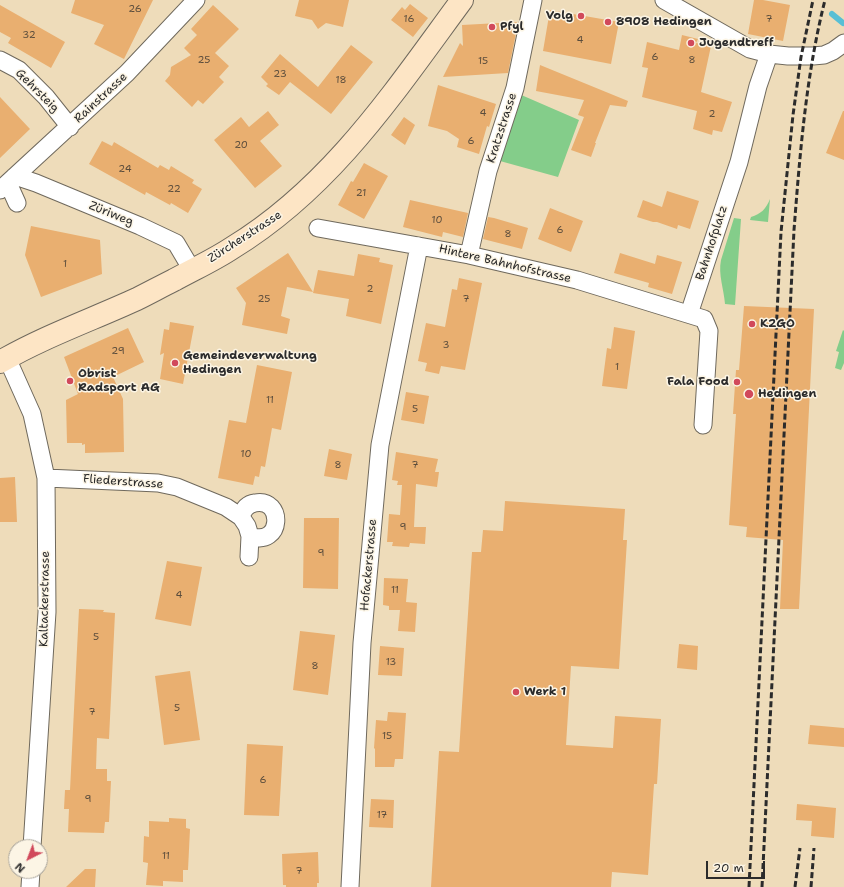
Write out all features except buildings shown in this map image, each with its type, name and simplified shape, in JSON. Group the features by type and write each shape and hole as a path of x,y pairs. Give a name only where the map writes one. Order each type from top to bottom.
{"main road":[{"name":"Zürcherstrasse","path":"4,360 55,334 138,298 232,248 268,225 300,198 333,165 373,119 462,0"}],"street":[{"name":"Rainstrasse","path":"8,183 127,74 196,0"},
{"name":"Kratzstrasse","path":"469,255 488,171 515,88 533,0"},
{"path":"664,0 750,49 769,54 801,57 840,52"},
{"name":"Bahnhofplatz","path":"689,314 739,162 758,86 769,54"},
{"name":"Gehrsteig","path":"0,60 19,70 46,97 70,127"},
{"name":"Züriweg","path":"8,183 36,183 140,226 176,243 192,270"},
{"path":"8,183 17,203"},
{"name":"Hintere Bahnhofstrasse","path":"318,228 469,255 577,280 689,314"},
{"name":"Hofackerstrasse","path":"350,887 362,643 380,445 419,246"},
{"path":"689,314 704,319 709,331 703,425"},
{"name":"Kaltackerstrasse","path":"4,360 32,414 46,478 47,612 33,839"},
{"name":"Fliederstrasse","path":"46,478 151,482 177,487 206,498 240,517 247,526 250,536 249,557"},
{"path":"240,517 246,507 257,502 269,506 276,514 276,523 272,533 262,538 250,536"}],"green space":[{"path":"519,94 579,120 558,177 500,161"},
{"path":"770,199 768,222 750,220 751,217 763,211"},
{"path":"734,218 741,219 735,305 725,304 720,271 721,260"},
{"path":"843,330 844,363 841,370 835,368 839,352 836,351"}],"waterway":[{"path":"832,14 843,23"}],"railway":[{"path":"749,887 781,232 793,115 801,57 813,0"},
{"path":"762,887 794,230 801,143 808,85 818,28 825,0"},
{"path":"795,887 800,848"},
{"path":"811,887 814,848"}],"place":[{"name":"Volg","path":"581,16"},
{"name":"8908 Hedingen","path":"608,22"},
{"name":"Pfyl","path":"492,27"},
{"name":"Jugendtreff","path":"691,43"},
{"name":"K2GO","path":"752,324"},
{"name":"Gemeindeverwaltung Hedingen","path":"175,363"},
{"name":"Obrist Radsport AG","path":"70,381"},
{"name":"Fala Food","path":"737,382"},
{"name":"Hedingen","path":"749,394"},
{"name":"Werk 1","path":"516,692"}]}
